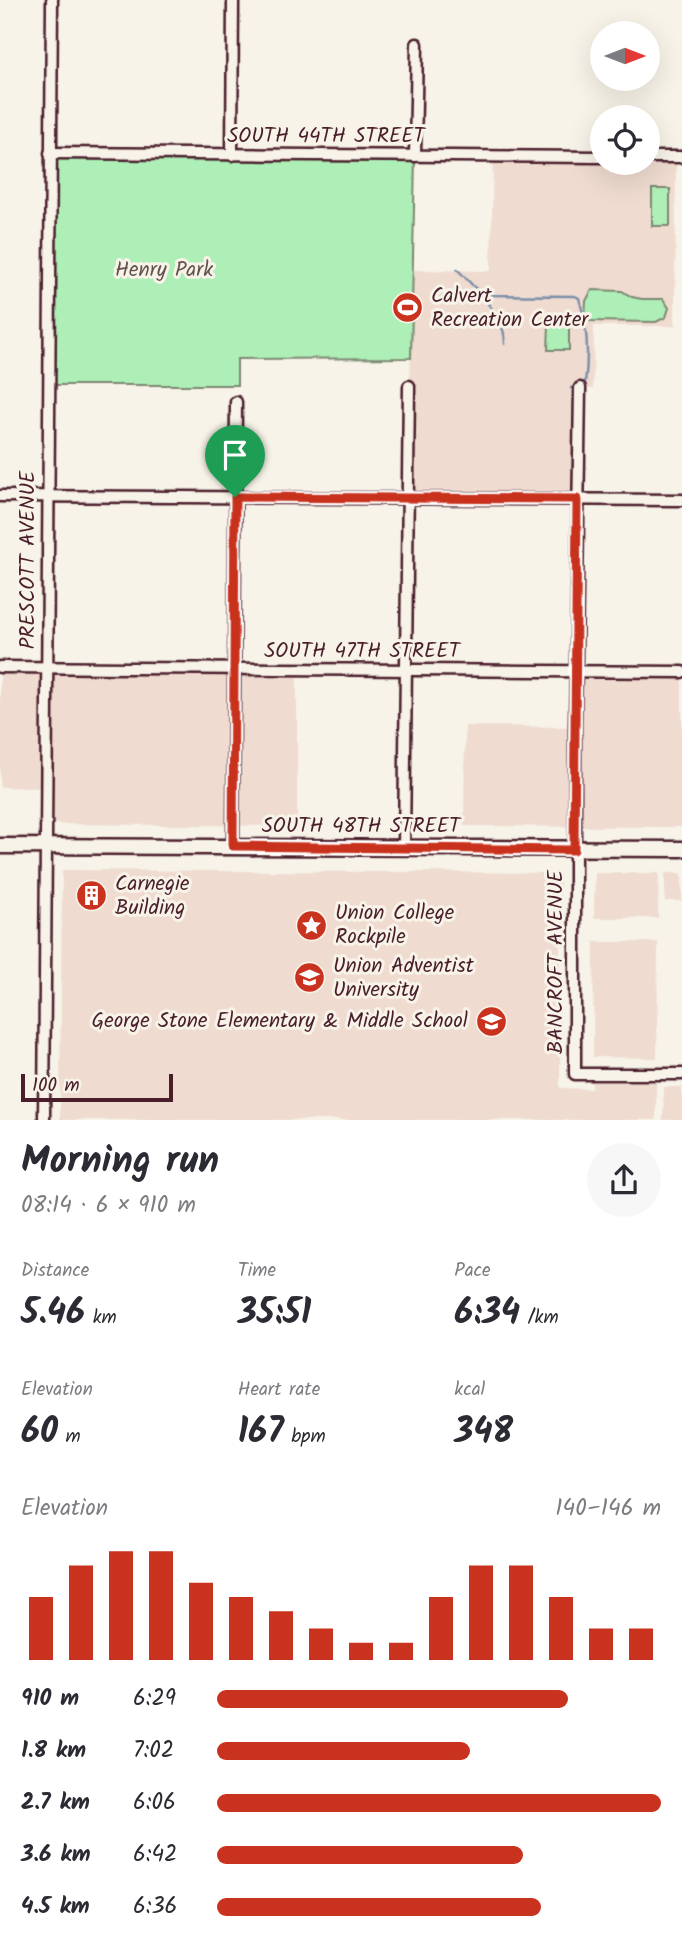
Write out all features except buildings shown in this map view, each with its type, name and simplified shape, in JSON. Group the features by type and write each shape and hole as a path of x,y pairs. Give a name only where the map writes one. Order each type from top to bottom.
{"main road":[{"name":"SOUTH 48TH STREET","path":"0,846 681,850"}],"street":[{"name":"PRESCOTT AVENUE","path":"44,1120 52,0"},
{"path":"232,155 233,0"},
{"path":"415,156 417,44"},
{"name":"SOUTH 44TH STREET","path":"50,153 590,157"},
{"path":"660,157 682,157"},
{"path":"404,848 409,386"},
{"name":"BANCROFT AVENUE","path":"580,388 575,671 575,1074 682,1074"},
{"path":"233,846 236,402"},
{"path":"0,496 682,500"},
{"name":"SOUTH 47TH STREET","path":"0,667 682,672"}],"shaded area":[{"path":"493,156 590,157 590,175 660,175 660,157 676,157 675,326 594,326 593,389 580,388 577,499 407,498 413,270 491,271"},
{"path":"0,667 297,669 297,826 46,824 46,788 0,787"},
{"path":"575,671 682,672 682,827 464,826 465,726 574,727"},
{"name":"Union Adventist University","path":"62,870 560,873 560,1088 592,1089 592,1082 656,1082 656,1120 60,1120"},
{"path":"595,873 659,873 658,918 594,918"},
{"path":"665,873 682,873 682,901 665,901"},
{"path":"594,942 658,942 657,1058 593,1057"},
{"path":"664,1087 682,1087 682,1120 663,1120"}],"green space":[{"name":"Henry Park","path":"50,153 415,156 411,358 237,359 237,385 49,385"},
{"path":"652,189 670,189 670,226 652,226"},
{"path":"592,290 622,291 642,299 663,299 669,308 666,317 656,322 588,321 585,318 586,301"},
{"path":"549,324 569,324 569,350 548,350"}],"waterway":[{"path":"457,269 480,293 486,295 579,298 586,330 586,372 585,383 571,388"},
{"path":"480,293 501,323 505,344"}],"place":[{"name":"Calvert Recreation Center","path":"408,308"},
{"name":"Carnegie Building","path":"92,896"},
{"name":"Union College Rockpile","path":"312,925"},
{"name":"Union Adventist University","path":"310,978"},
{"name":"George Stone Elementary & Middle School","path":"491,1021"}],"route":[{"path":"235,497 577,499 574,850 233,846 235,497"}]}
